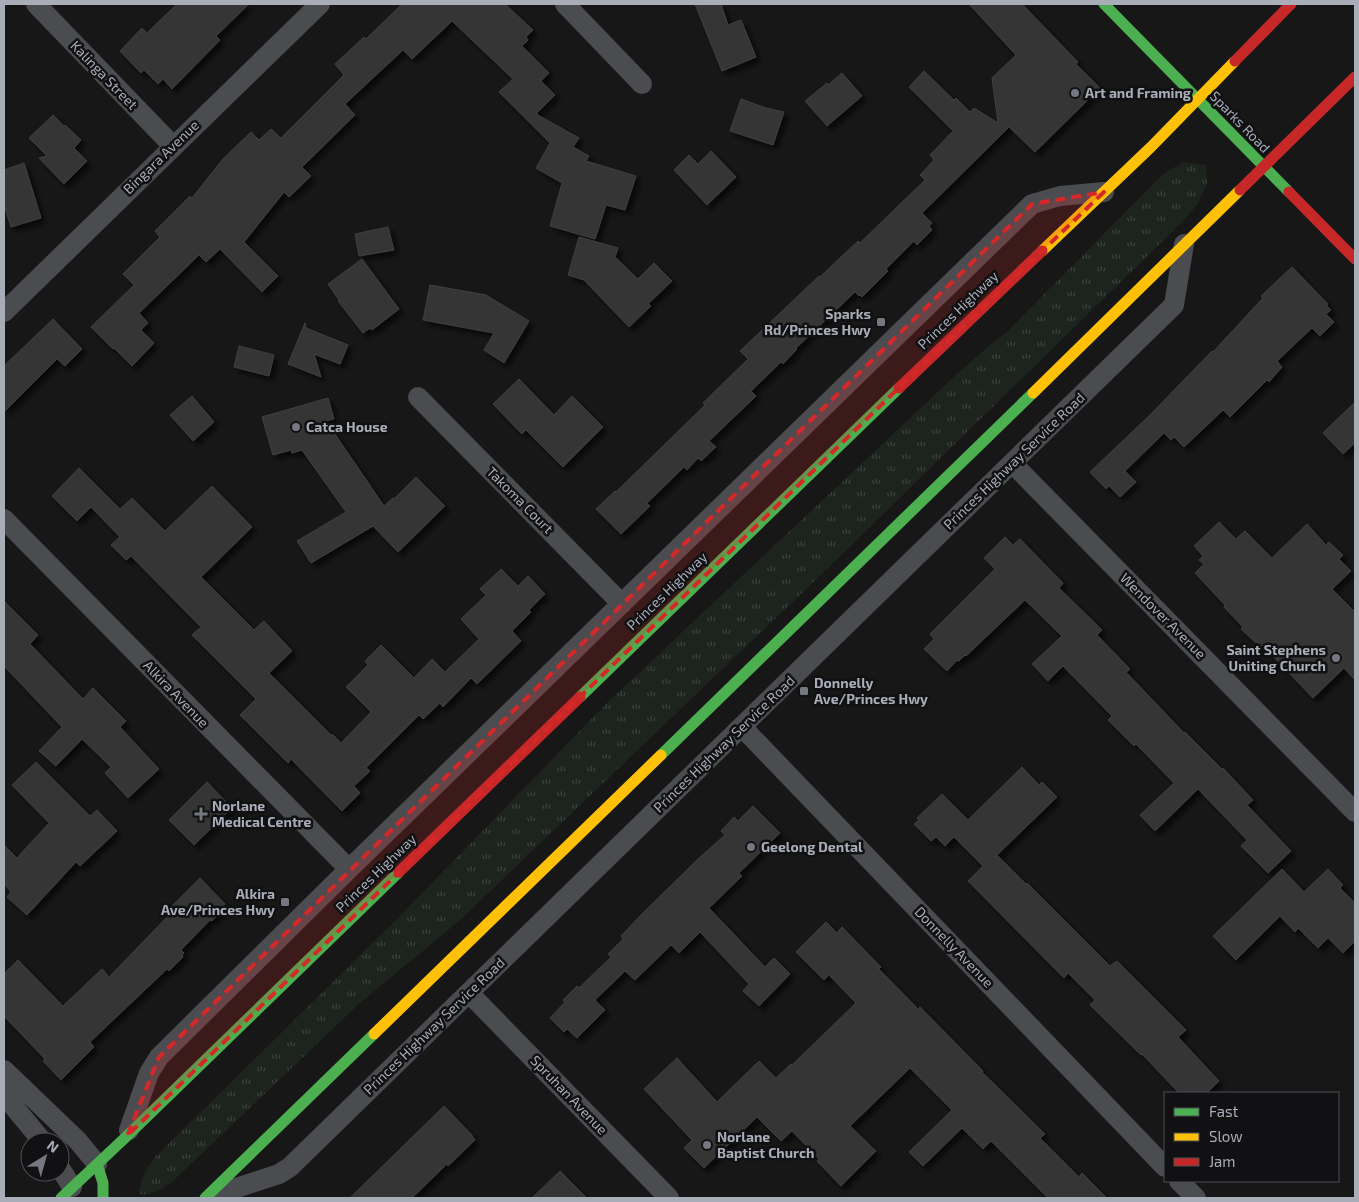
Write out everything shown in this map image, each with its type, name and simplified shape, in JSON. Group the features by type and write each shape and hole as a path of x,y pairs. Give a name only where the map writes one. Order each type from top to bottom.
{"main road":[{"name":"Sparks Road","path":"1104,4 1355,259"},
{"name":"Princes Highway","path":"72,1194 97,1164 238,1027 1151,147 1274,13 1291,4"},
{"path":"205,1198 1355,77"},
{"path":"97,1164 101,1177 103,1198"}],"street":[{"name":"Kalinga Street","path":"36,4 173,146"},
{"name":"Bingara Avenue","path":"4,312 320,4"},
{"path":"565,4 642,84"},
{"path":"127,1136 149,1073 156,1060 349,869 1032,204 1060,196 1104,192"},
{"name":"Princes Highway Service Road","path":"213,1198 227,1191 285,1171 1174,305 1184,244"},
{"name":"Takoma Court","path":"418,397 622,604"},
{"name":"Wendover Avenue","path":"1012,463 1355,812"},
{"name":"Alkira Avenue","path":"4,519 349,869"},
{"name":"Donnelly Avenue","path":"742,727 1164,1166"},
{"name":"Spruhan Avenue","path":"469,993 669,1198"},
{"path":"4,1070 78,1141 97,1164"},
{"path":"4,1095 35,1132"},
{"path":"66,1182 72,1194"},
{"path":"1180,1182 1196,1198"}],"highlighted area":[{"path":"1104,192 909,378 127,1136 159,1057 1032,204"}],"green space":[{"path":"1183,162 1206,165 1207,184 1197,205 1180,224 828,568 459,921 362,1001 172,1182 153,1193 140,1194 142,1179 156,1156 395,921 608,702 958,373 1006,333 1162,175"}],"building":[{"path":"177,4 249,4 216,36 220,40 172,89 163,79 158,84 144,70 141,73 120,51 142,28 147,33"},
{"path":"402,4 505,4 533,30 526,37 528,40 522,46 549,73 541,81 555,95 536,114 579,138 573,147 589,156 586,161 636,176 625,210 606,205 595,239 550,226 562,183 536,168 550,143 499,92 513,79 452,21 412,59 403,50 345,104 355,115 302,167 311,176 289,197 284,192 244,242 278,276 262,292 220,249 206,262 199,255 139,313 148,323 141,330 154,343 132,366 91,327 134,285 123,274 160,237 155,231 190,196 192,198 223,159 251,132 259,140 271,129 281,138 344,75 335,64 364,37 366,39"},
{"path":"695,4 721,4 728,25 741,20 756,57 722,71"},
{"path":"969,4 1022,4 1078,62 1076,64 1100,88 1035,152 1009,127 922,213 932,223 929,226 932,230 917,245 914,241 862,297 855,292 796,348 783,364 781,362 751,391 756,396 709,441 716,447 701,461 698,458 687,470 684,467 647,503 650,506 621,534 596,509 616,492 705,405 703,403 748,359 740,351 819,276 858,241 860,243 925,180 920,175 934,160 930,155 953,131 909,87 924,71 954,100 956,98 970,112 974,108 998,123 992,78 1016,55"},
{"path":"842,73 862,96 827,126 805,101"},
{"path":"741,99 784,112 773,145 730,131"},
{"path":"53,115 81,140 74,148 87,161 64,184 39,158 47,156 29,138"},
{"path":"711,151 736,177 707,205 674,170 689,155 698,164"},
{"path":"24,163 41,218 11,227 4,205 4,170"},
{"path":"388,227 394,250 359,256 355,234"},
{"path":"579,237 618,248 615,257 638,279 654,263 672,281 648,304 651,306 629,327 584,280 568,275"},
{"path":"362,259 399,309 372,330 370,328 363,333 338,301 328,284"},
{"path":"1292,267 1328,304 1326,305 1331,310 1326,314 1334,322 1320,336 1312,328 1277,361 1282,367 1269,382 1267,380 1230,417 1223,410 1184,447 1174,437 1171,440 1164,433 1125,471 1136,482 1120,497 1109,486 1106,489 1090,472 1213,352 1263,298 1261,296"},
{"path":"430,285 486,295 529,321 504,363 484,350 494,333 423,320"},
{"path":"53,319 82,349 65,366 57,359 4,412 4,366"},
{"path":"305,323 306,328 348,345 340,364 314,354 321,377 288,364"},
{"path":"239,346 274,355 269,376 234,367"},
{"path":"519,379 554,415 572,396 603,427 563,467 526,430 522,434 493,404"},
{"path":"192,396 214,422 193,441 170,415"},
{"path":"328,398 334,419 326,421 384,506 394,499 416,477 445,506 398,552 373,526 311,563 297,541 346,512 302,450 292,453 291,450 273,455 262,417"},
{"path":"1355,402 1355,443 1343,454 1323,433"},
{"path":"79,468 120,509 132,498 165,531 212,486 252,527 201,577 254,630 264,621 292,651 269,673 341,743 371,712 346,687 368,665 365,661 381,645 414,678 432,659 445,672 479,639 461,619 486,595 480,589 501,569 518,586 528,576 545,594 529,610 531,612 512,631 521,641 477,684 471,678 443,707 440,703 423,719 419,715 366,768 370,771 354,786 360,793 342,811 291,759 288,763 240,715 256,699 192,635 201,627 131,556 126,560 111,545 120,537 91,507 77,521 52,496"},
{"path":"1219,522 1236,539 1245,531 1272,558 1307,524 1326,545 1329,542 1343,555 1339,559 1351,571 1332,589 1355,612 1355,680 1344,668 1313,698 1269,652 1241,629 1243,627 1224,607 1225,605 1195,573 1204,564 1199,560 1203,556 1194,546"},
{"path":"1005,537 1013,545 1020,539 1063,583 1059,588 1102,630 1097,635 1130,669 1126,672 1184,733 1223,768 1253,800 1247,805 1291,851 1268,873 1241,846 1247,840 1198,789 1155,831 1140,815 1174,783 1136,744 1134,746 1108,720 1112,716 1063,666 1048,681 1032,664 1062,636 1025,600 966,656 959,661 957,660 947,671 924,649 934,639 930,634 995,569 984,558"},
{"path":"4,601 38,635 30,644 83,699 93,688 126,721 120,727 159,769 128,798 105,773 111,767 82,739 56,766 39,751 62,727 4,666"},
{"path":"36,762 90,816 97,810 117,831 80,866 76,862 27,915 7,897 11,892 4,884 4,845 17,858 49,823 12,785"},
{"path":"1022,767 1039,785 1042,782 1057,797 997,855 1110,966 1117,961 1186,1030 1178,1037 1219,1081 1208,1092 1178,1092 1142,1054 1090,1005 1095,1000 1068,973 1064,978 968,881 983,866 954,837 945,846 936,837 931,841 914,824 919,820 917,818 942,794 968,820"},
{"name":"Norlane Medical Centre","path":"207,782 232,808 194,845 169,820"},
{"path":"753,806 780,833 739,873 742,876 709,908 765,967 774,958 790,974 759,1006 743,991 749,984 700,932 679,953 671,945 635,980 625,971 595,1000 605,1010 577,1038 567,1029 564,1032 550,1018 565,1002 563,1000 577,986 579,988 611,957 608,954 623,939 621,936 698,859 725,835 721,831 734,817 738,821"},
{"path":"1282,869 1304,892 1328,869 1343,885 1340,888 1355,903 1355,941 1343,953 1328,938 1318,948 1298,928 1295,932 1280,916 1236,960 1213,936"},
{"path":"200,878 225,904 224,908 181,950 184,953 183,957 169,971 167,969 90,1042 94,1047 61,1080 43,1061 45,1059 4,1016 4,974 18,960 63,1006 102,969 109,977 172,912 169,909"},
{"path":"826,922 837,933 842,927 918,1009 920,1007 1045,1134 1040,1138 1079,1177 1082,1173 1107,1198 1048,1198 991,1141 983,1149 962,1128 923,1166 909,1152 952,1110 910,1068 850,1126 876,1151 841,1186 817,1161 819,1159 792,1131 781,1141 757,1117 704,1168 684,1148 692,1140 644,1089 677,1058 717,1102 759,1061 776,1078 792,1065 856,1003 829,975 824,980 796,952"},
{"path":"444,1106 475,1140 412,1198 350,1198"},
{"path":"560,1171 587,1198 532,1198"}],"traffic: fast":[{"path":"1104,4 1289,192"},
{"path":"580,697 899,388"},
{"path":"661,755 1033,393"},
{"path":"61,1198 399,872"},
{"path":"205,1198 374,1034"},
{"path":"97,1164 103,1183 103,1198"}],"traffic: slow":[{"path":"1042,251 1151,147 1235,61"},
{"path":"1033,393 1240,190"},
{"path":"374,1034 661,755"}],"traffic: jam":[{"path":"1235,61 1291,4"},
{"path":"1240,190 1355,77"},
{"path":"1289,192 1355,259"},
{"path":"899,388 1042,251"},
{"path":"399,872 580,697"}],"place":[{"name":"Art and Framing","path":"1075,93"},
{"name":"Sparks Rd/Princes Hwy","path":"881,322"},
{"name":"Catca House","path":"296,427"},
{"name":"Saint Stephens Uniting Church","path":"1336,658"},
{"name":"Donnelly Ave/Princes Hwy","path":"804,691"},
{"name":"Norlane Medical Centre","path":"201,814"},
{"name":"Geelong Dental","path":"751,847"},
{"name":"Alkira Ave/Princes Hwy","path":"285,902"},
{"name":"Norlane Baptist Church","path":"707,1145"}]}
